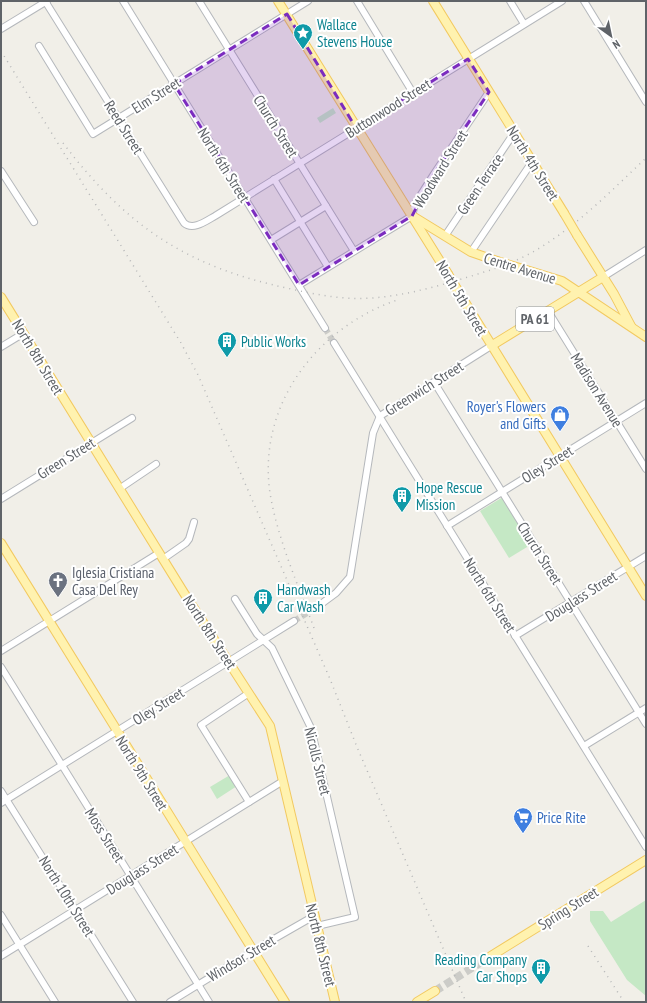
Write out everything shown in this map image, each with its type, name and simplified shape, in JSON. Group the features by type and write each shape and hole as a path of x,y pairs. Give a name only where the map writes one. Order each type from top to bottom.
{"main road":[{"name":"North 5th Street","path":"278,1 646,596"},
{"name":"North 4th Street","path":"433,1 603,277 631,327"},
{"name":"Centre Avenue","path":"412,216 471,252 554,278 578,292 646,338"},
{"name":"Greenwich Street","path":"491,346 603,277"},
{"name":"North 8th Street","path":"1,297 161,556 270,726 314,916 336,1002"},
{"name":"North 9th Street","path":"1,543 285,1002"},
{"name":"Spring Street","path":"491,956 646,860"},
{"path":"417,1002 435,991"}],"street":[{"path":"1,29 46,1"},
{"name":"Reed Street","path":"46,1 184,223 187,226 193,227 215,216"},
{"name":"North 6th Street","path":"123,1 325,328"},
{"name":"Church Street","path":"199,1 354,251"},
{"name":"Elm Street","path":"38,46 93,134 308,1"},
{"path":"357,1 413,93"},
{"path":"510,1 524,24"},
{"name":"Buttonwood Street","path":"215,216 562,1"},
{"path":"584,1 646,102"},
{"name":"Woodward Street","path":"298,285 412,216 415,204 489,92"},
{"name":"Green Terrace","path":"445,236 514,133"},
{"name":"Green Terrace","path":"471,252 532,162"},
{"path":"1,171 34,222"},
{"path":"274,179 328,267"},
{"path":"271,240 326,206"},
{"name":"Greenwich Street","path":"603,277 646,250"},
{"name":"Madison Avenue","path":"548,311 646,469"},
{"path":"1,347 24,334"},
{"name":"North 6th Street","path":"334,342 646,847"},
{"name":"Greenwich Street","path":"317,607 336,593 350,577 373,432 380,416 491,346"},
{"name":"Church Street","path":"434,382 646,724"},
{"name":"Oley Street","path":"447,526 646,403"},
{"name":"Green Street","path":"1,498 132,418"},
{"path":"119,489 156,464"},
{"path":"1,651 49,621 186,543 189,539 194,522"},
{"name":"Douglass Street","path":"515,636 646,556"},
{"name":"Nicolls Street","path":"235,599 257,634 272,648 311,728 355,917 317,926"},
{"name":"Oley Street","path":"4,802 294,622"},
{"name":"Moss Street","path":"1,666 209,1002"},
{"path":"248,693 201,725 249,802"},
{"path":"584,746 646,708"},
{"name":"Douglass Street","path":"1,956 282,782"},
{"name":"North 10th Street","path":"1,790 4,802 133,1002"},
{"path":"1,915 55,1002"},
{"name":"Windsor Street","path":"170,1002 253,951 314,916"}],"highlighted area":[{"path":"287,14 356,128 468,59 489,92 434,174 412,216 299,285 174,84"}],"green space":[{"path":"333,108 336,113 320,123 317,118"},
{"path":"503,497 532,544 509,558 480,511"},
{"path":"230,775 237,786 217,799 210,787"},
{"path":"646,900 646,996 627,980 590,921 590,911 603,911 611,922"}],"tunnel":[{"path":"325,328 334,343"},
{"path":"294,621 317,607"},
{"path":"435,991 491,956"}],"railway":[{"path":"1,51 181,343 198,375 330,679 357,747 466,1002"},
{"path":"63,143 111,198 136,220 162,239 190,255 220,269 254,280 311,293 351,298 382,297 403,294 455,281 522,258 562,233 577,221 646,158"},
{"path":"314,628 289,561 273,510 270,493 268,460 273,429 284,400 299,373 319,349 343,328 370,311 400,299"},
{"path":"588,946 624,1002"}],"place":[{"name":"Wallace Stevens House","path":"303,50"},
{"name":"Public Works","path":"227,358"},
{"name":"Royer's Flowers and Gifts","path":"560,432"},
{"name":"Hope Rescue Mission","path":"402,513"},
{"name":"Iglesia Cristiana Casa Del Rey","path":"58,598"},
{"name":"Handwash Car Wash","path":"263,615"},
{"name":"Price Rite","path":"523,834"},
{"name":"Reading Company Car Shops","path":"541,985"}]}
